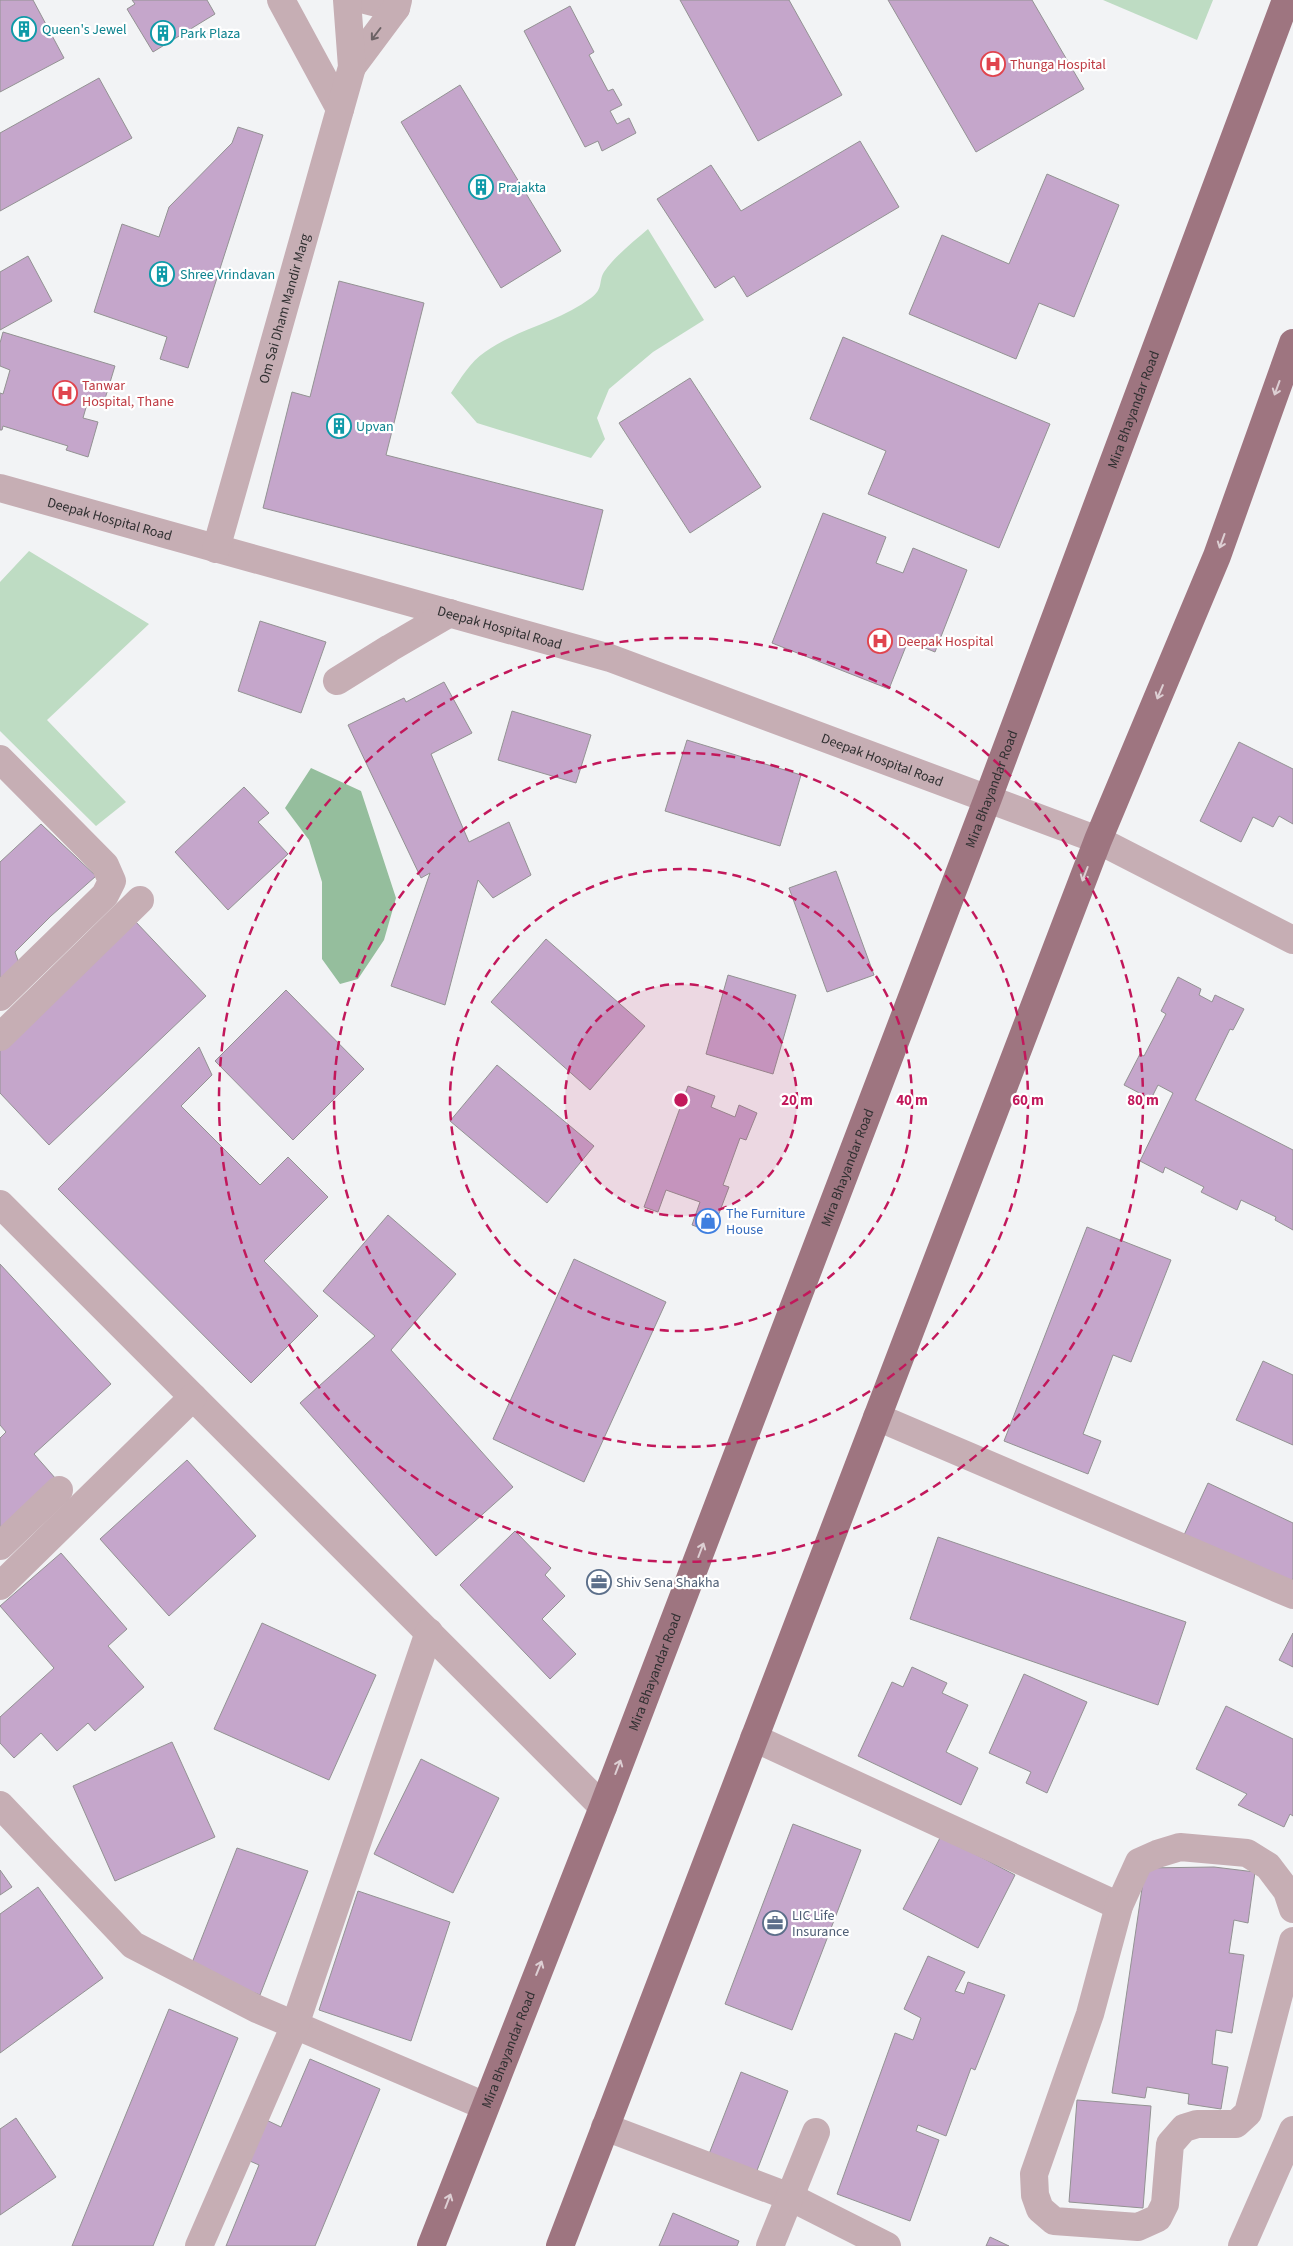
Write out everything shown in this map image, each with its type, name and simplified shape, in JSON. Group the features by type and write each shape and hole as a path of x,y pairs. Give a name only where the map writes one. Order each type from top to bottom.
{"main road":[{"name":"Mira Bhayandar Road","path":"431,2246 603,1807 988,798 1286,0"},
{"path":"560,2246 1098,840 1217,556 1293,343"}],"street":[{"path":"281,0 340,109"},
{"name":"Om Sai Dham Mandir Marg","path":"347,0 352,67"},
{"path":"365,0 397,4"},
{"name":"Om Sai Dham Mandir Marg","path":"216,549 352,67 397,4"},
{"name":"Deepak Hospital Road","path":"0,488 610,658 1098,840 1293,940"},
{"path":"337,681 450,613"},
{"path":"0,997 105,895 112,881 105,865 1,762"},
{"path":"0,1037 140,900"},
{"path":"0,1204 603,1807"},
{"path":"0,1586 193,1397"},
{"path":"877,1417 1293,1595"},
{"path":"0,1546 59,1490"},
{"path":"199,2246 295,2025 429,1632"},
{"path":"754,1738 1119,1906"},
{"path":"0,1805 133,1945 257,2009 485,2106"},
{"path":"1293,1910 1287,1891 1268,1866 1247,1853 1180,1847 1139,1862 1119,1906 1090,2014 1034,2174 1035,2195 1040,2208 1054,2221 1138,2227 1158,2218 1166,2204 1170,2144 1184,2128 1197,2124 1236,2124 1248,2113 1293,1941"},
{"path":"605,2127 790,2197 887,2246"},
{"path":"1242,2246 1293,2130"},
{"path":"770,2246 816,2132"}],"green space":[{"path":"1103,0 1213,0 1197,40"},
{"path":"648,229 704,320 653,352 609,389 597,418 605,439 591,458 477,423 451,393 470,365 497,344 565,313 591,298 598,291 602,276 608,266 624,249"},
{"path":"29,551 149,624 47,720 126,802 96,826 0,731 0,582"},
{"path":"311,768 361,791 396,898 384,940 358,979 340,984 322,959 322,882 309,840 285,808"}],"building":[{"name":"Queen's Jewel","path":"0,0 33,0 64,58 0,92"},
{"name":"Park Plaza","path":"132,0 207,0 215,14 153,52 127,9 135,4"},
{"path":"680,0 789,0 842,95 758,141"},
{"path":"888,0 1032,0 1084,89 976,152"},
{"path":"570,6 594,52 589,55 608,91 613,89 622,105 610,111 617,124 629,118 636,133 602,151 598,141 585,147 524,31"},
{"path":"99,78 132,138 0,211 0,133"},
{"name":"Prajakta","path":"460,85 561,251 501,288 401,122"},
{"name":"Shree Vrindavan","path":"238,127 263,135 188,368 160,359 167,337 94,312 122,224 159,237 169,207 232,143"},
{"path":"860,141 899,207 747,297 734,276 715,288 657,199 711,165 741,211"},
{"path":"1047,174 1119,205 1074,317 1039,303 1016,359 909,314 942,235 1009,264"},
{"path":"28,256 52,301 0,330 0,272"},
{"name":"Upvan","path":"339,281 424,303 386,455 603,510 583,590 263,508 292,392 310,397"},
{"path":"3,332 115,366 104,402 89,397 83,418 98,422 88,457 66,450 68,446 3,426 2,430 0,430 0,393 3,394 10,370 0,366 0,343"},
{"path":"843,337 1050,424 999,548 868,494 886,451 810,419"},
{"path":"690,378 761,487 690,533 619,423"},
{"path":"823,513 886,537 876,563 903,573 913,548 967,570 935,652 908,641 889,689 772,643"},
{"path":"260,621 326,642 301,713 238,691"},
{"path":"444,682 472,733 431,754 469,842 509,822 531,875 493,898 478,880 445,1005 391,986 430,873 421,878 348,725 404,698 406,702"},
{"path":"512,711 591,735 576,783 498,760"},
{"path":"687,740 801,775 780,846 665,811"},
{"path":"1239,742 1293,769 1293,824 1279,816 1273,827 1253,817 1241,842 1200,821"},
{"path":"244,787 269,813 258,822 288,854 228,910 175,852"},
{"path":"41,824 96,876 51,916 15,952 20,966 0,984 0,862"},
{"path":"836,871 874,975 827,992 789,888"},
{"path":"135,921 206,996 49,1145 0,1093 0,1049"},
{"path":"546,939 645,1026 590,1090 491,1002"},
{"path":"728,975 796,995 773,1074 706,1054"},
{"path":"1178,977 1201,989 1199,995 1212,1002 1215,995 1244,1009 1233,1030 1230,1029 1195,1100 1293,1150 1293,1230 1275,1220 1276,1217 1241,1200 1237,1210 1201,1192 1204,1187 1165,1167 1163,1173 1140,1161 1173,1093 1158,1085 1151,1099 1124,1085 1140,1054 1144,1056 1166,1014 1161,1011"},
{"path":"286,990 364,1069 293,1140 215,1061"},
{"path":"199,1047 212,1075 181,1106 260,1185 288,1157 328,1197 264,1261 318,1316 251,1383 58,1189"},
{"path":"497,1065 594,1146 547,1203 450,1121"},
{"path":"688,1086 715,1096 711,1107 735,1117 739,1105 757,1113 746,1140 740,1138 723,1185 729,1187 712,1232 692,1225 700,1202 666,1190 658,1212 644,1207"},
{"path":"388,1215 456,1274 391,1350 513,1487 436,1556 300,1403 375,1336 323,1291"},
{"path":"1087,1227 1171,1260 1131,1362 1113,1355 1083,1434 1101,1441 1088,1474 1004,1441"},
{"path":"574,1259 666,1302 584,1482 493,1439"},
{"path":"0,1264 111,1384 34,1454 56,1479 0,1531 0,1438 6,1432 0,1425"},
{"path":"1263,1361 1293,1375 1293,1445 1236,1420"},
{"path":"187,1460 256,1536 169,1616 100,1539"},
{"path":"1208,1483 1293,1523 1293,1578 1290,1585 1184,1535"},
{"path":"515,1531 551,1568 545,1575 565,1596 542,1619 576,1654 550,1679 460,1585"},
{"path":"938,1537 1186,1622 1158,1705 910,1619"},
{"path":"61,1553 127,1629 108,1646 144,1687 95,1731 88,1723 57,1751 41,1733 14,1758 0,1743 0,1717 54,1668 0,1606"},
{"path":"262,1623 376,1675 329,1780 214,1729"},
{"path":"1293,1633 1293,1667 1279,1660"},
{"path":"912,1667 947,1683 942,1693 968,1705 946,1752 978,1768 961,1805 858,1756 892,1682 903,1687"},
{"path":"1024,1674 1087,1702 1047,1793 1026,1783 1031,1772 989,1753"},
{"path":"1226,1706 1293,1739 1293,1816 1290,1814 1284,1827 1238,1805 1247,1794 1196,1769"},
{"path":"172,1742 215,1837 115,1881 73,1786"},
{"path":"421,1759 499,1798 453,1893 374,1854"},
{"path":"793,1824 861,1850 792,2030 725,2004"},
{"path":"941,1836 1015,1875 978,1948 903,1909"},
{"path":"237,1848 308,1871 260,1995 190,1968"},
{"path":"1214,1867 1255,1872 1248,1923 1234,1920 1229,1953 1244,1955 1232,2033 1216,2030 1212,2064 1228,2067 1221,2109 1188,2104 1189,2094 1147,2087 1145,2098 1112,2093 1145,1868"},
{"path":"0,1870 12,1887 0,1895"},
{"path":"38,1887 103,1978 0,2053 0,1914"},
{"path":"358,1891 450,1922 411,2041 319,2010"},
{"path":"928,1956 965,1972 955,1991 964,1994 968,1982 1005,1995 975,2070 971,2068 946,2136 918,2125 916,2131 939,2140 910,2221 837,2194 895,2033 913,2040 921,2018 904,2009"},
{"path":"169,2009 238,2038 153,2246 72,2246"},
{"path":"310,2059 380,2089 315,2246 226,2246 259,2165 243,2158 260,2117 281,2127"},
{"path":"741,2072 788,2091 756,2173 709,2154"},
{"path":"1077,2100 1151,2106 1143,2208 1069,2202"},
{"path":"16,2118 56,2177 0,2215 0,2129"},
{"path":"673,2213 739,2241 737,2246 659,2246"},
{"path":"990,2237 1009,2246 986,2246"}],"place":[{"name":"Queen's Jewel","path":"24,29"},
{"name":"Park Plaza","path":"163,33"},
{"name":"Thunga Hospital","path":"993,64"},
{"name":"Prajakta","path":"481,187"},
{"name":"Shree Vrindavan","path":"162,274"},
{"name":"Tanwar Hospital, Thane","path":"65,393"},
{"name":"Upvan","path":"339,426"},
{"name":"Deepak Hospital","path":"880,641"},
{"name":"The Furniture House","path":"708,1221"},
{"name":"Shiv Sena Shakha","path":"599,1582"},
{"name":"LIC Life Insurance","path":"775,1923"}]}
